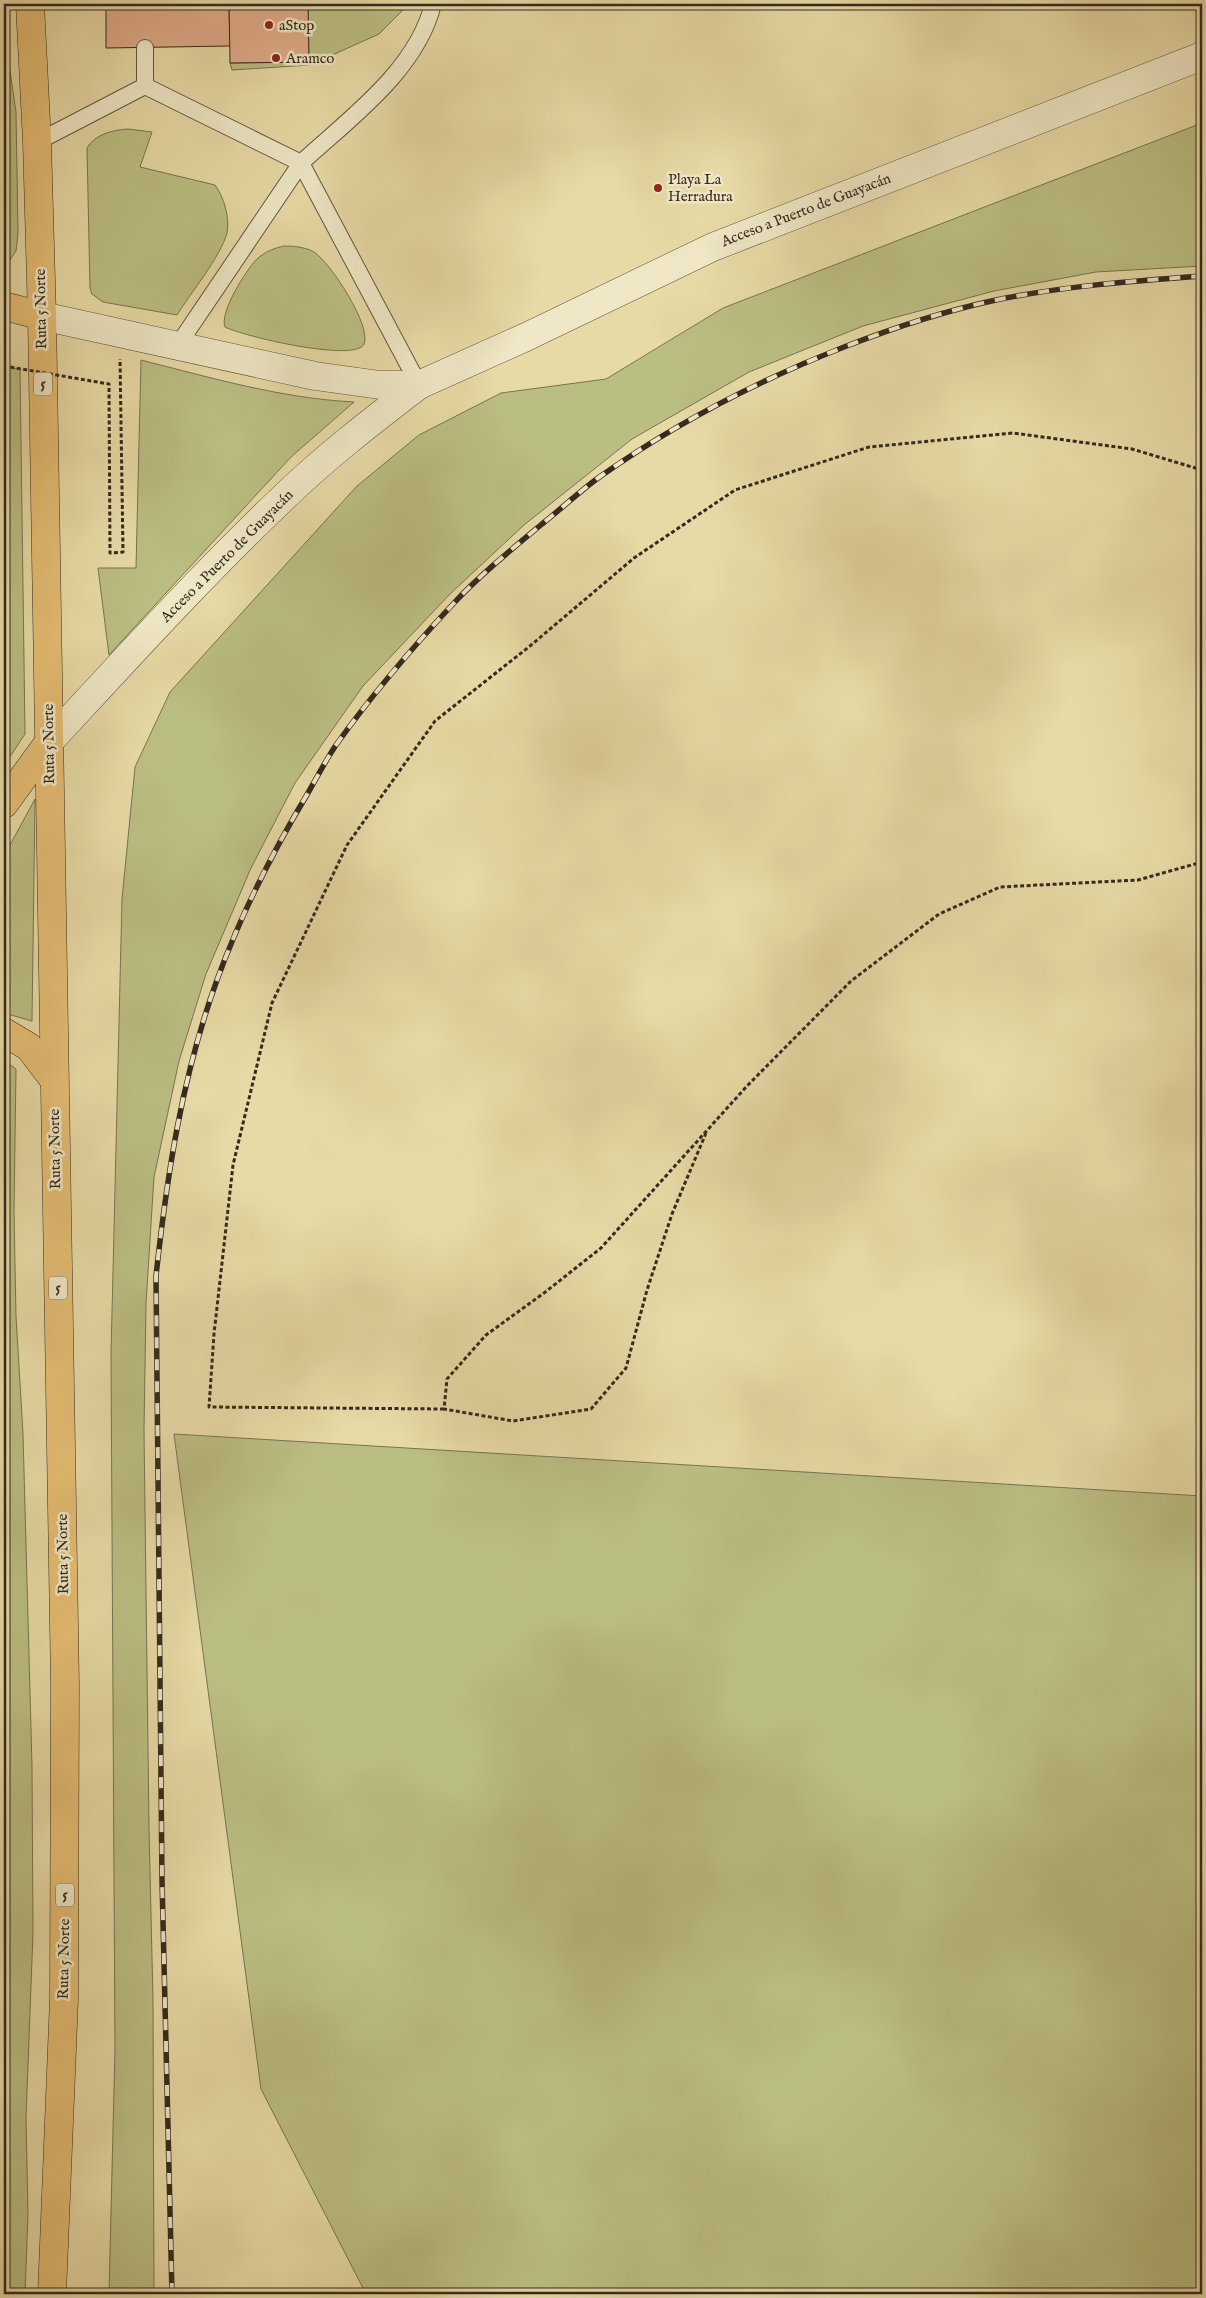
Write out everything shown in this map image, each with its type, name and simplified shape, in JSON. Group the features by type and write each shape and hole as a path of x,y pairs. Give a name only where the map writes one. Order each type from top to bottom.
{"highway":[{"name":"Ruta 5 Norte","path":"30,4 37,142 42,316 54,1080 64,1560 66,1798 64,1999 52,2294"},
{"path":"4,306 42,316"},
{"path":"4,804 49,742"},
{"path":"4,1032 29,1047 54,1080"}],"street":[{"name":"Acceso a Puerto de Guayacán","path":"49,742 126,659 282,498 418,385 526,337 713,247 1202,56"},
{"name":"Acceso a Puerto de Guayacán","path":"42,316 315,376 380,385 418,385"}],"lane":[{"path":"178,345 302,163 399,70 426,29 434,4"},
{"path":"145,48 145,86"},
{"path":"37,142 145,86"},
{"path":"145,86 302,163 418,385"}],"path":[{"path":"4,366 109,384 110,553 123,552 120,358"},
{"path":"706,1133 672,1214 647,1290 626,1368 591,1409 513,1421 444,1409 209,1406 214,1334 233,1165 272,1003 347,845 435,721 530,646 634,558 735,490 870,447 1013,433 1132,449 1202,470"},
{"path":"444,1409 447,1378 486,1334 544,1293 601,1248 747,1086 851,981 939,914 1000,887 1138,880 1202,862"}],"green space":[{"path":"308,4 405,4 402,11 379,34 310,65 232,70 230,63 309,62"},
{"path":"4,30 16,112 18,233 16,251 4,269"},
{"path":"1202,123 1202,266 1096,272 994,291 863,326 749,372 632,439 524,525 449,595 363,686 295,783 251,868 206,974 179,1061 154,1177 146,1303 144,1430 153,2001 154,2294 109,2294 115,2049 111,1354 122,899 135,767 170,692 357,486 419,435 501,393 606,379 723,308"},
{"path":"128,129 152,132 140,167 215,185 221,195 225,208 228,227 224,242 212,264 177,315 103,302 92,294 90,288 87,148 90,143 100,136 116,130"},
{"path":"284,246 311,250 330,268 348,295 362,323 365,335 364,344 356,349 341,351 321,349 274,341 225,327 224,321 230,302 247,272 263,254"},
{"path":"141,360 273,392 354,402 291,457 109,655 98,568 136,568"},
{"path":"4,367 20,369 25,734 4,766"},
{"path":"35,799 32,1021 4,1013 4,856"},
{"path":"4,1060 16,1069 14,1211 16,1316 23,1434 32,1766 33,1933 26,2118 28,2214 25,2294 4,2294"},
{"path":"174,1434 1202,1496 1202,2294 366,2294 261,2089"}],"building":[{"path":"106,4 229,4 230,46 106,48"},
{"name":"aStop","path":"229,4 308,4 309,62 230,63"}],"railway":[{"path":"172,2294 162,1880 156,1276 177,1126 194,1053 226,955 270,861 336,745 407,655 463,593 485,573 577,495 627,458 686,422 748,389 812,360 900,327 977,304 1047,291 1124,282 1202,276"}],"place":[{"name":"aStop","path":"269,25"},
{"name":"Aramco","path":"276,58"},
{"name":"Playa La Herradura","path":"658,188"}]}
